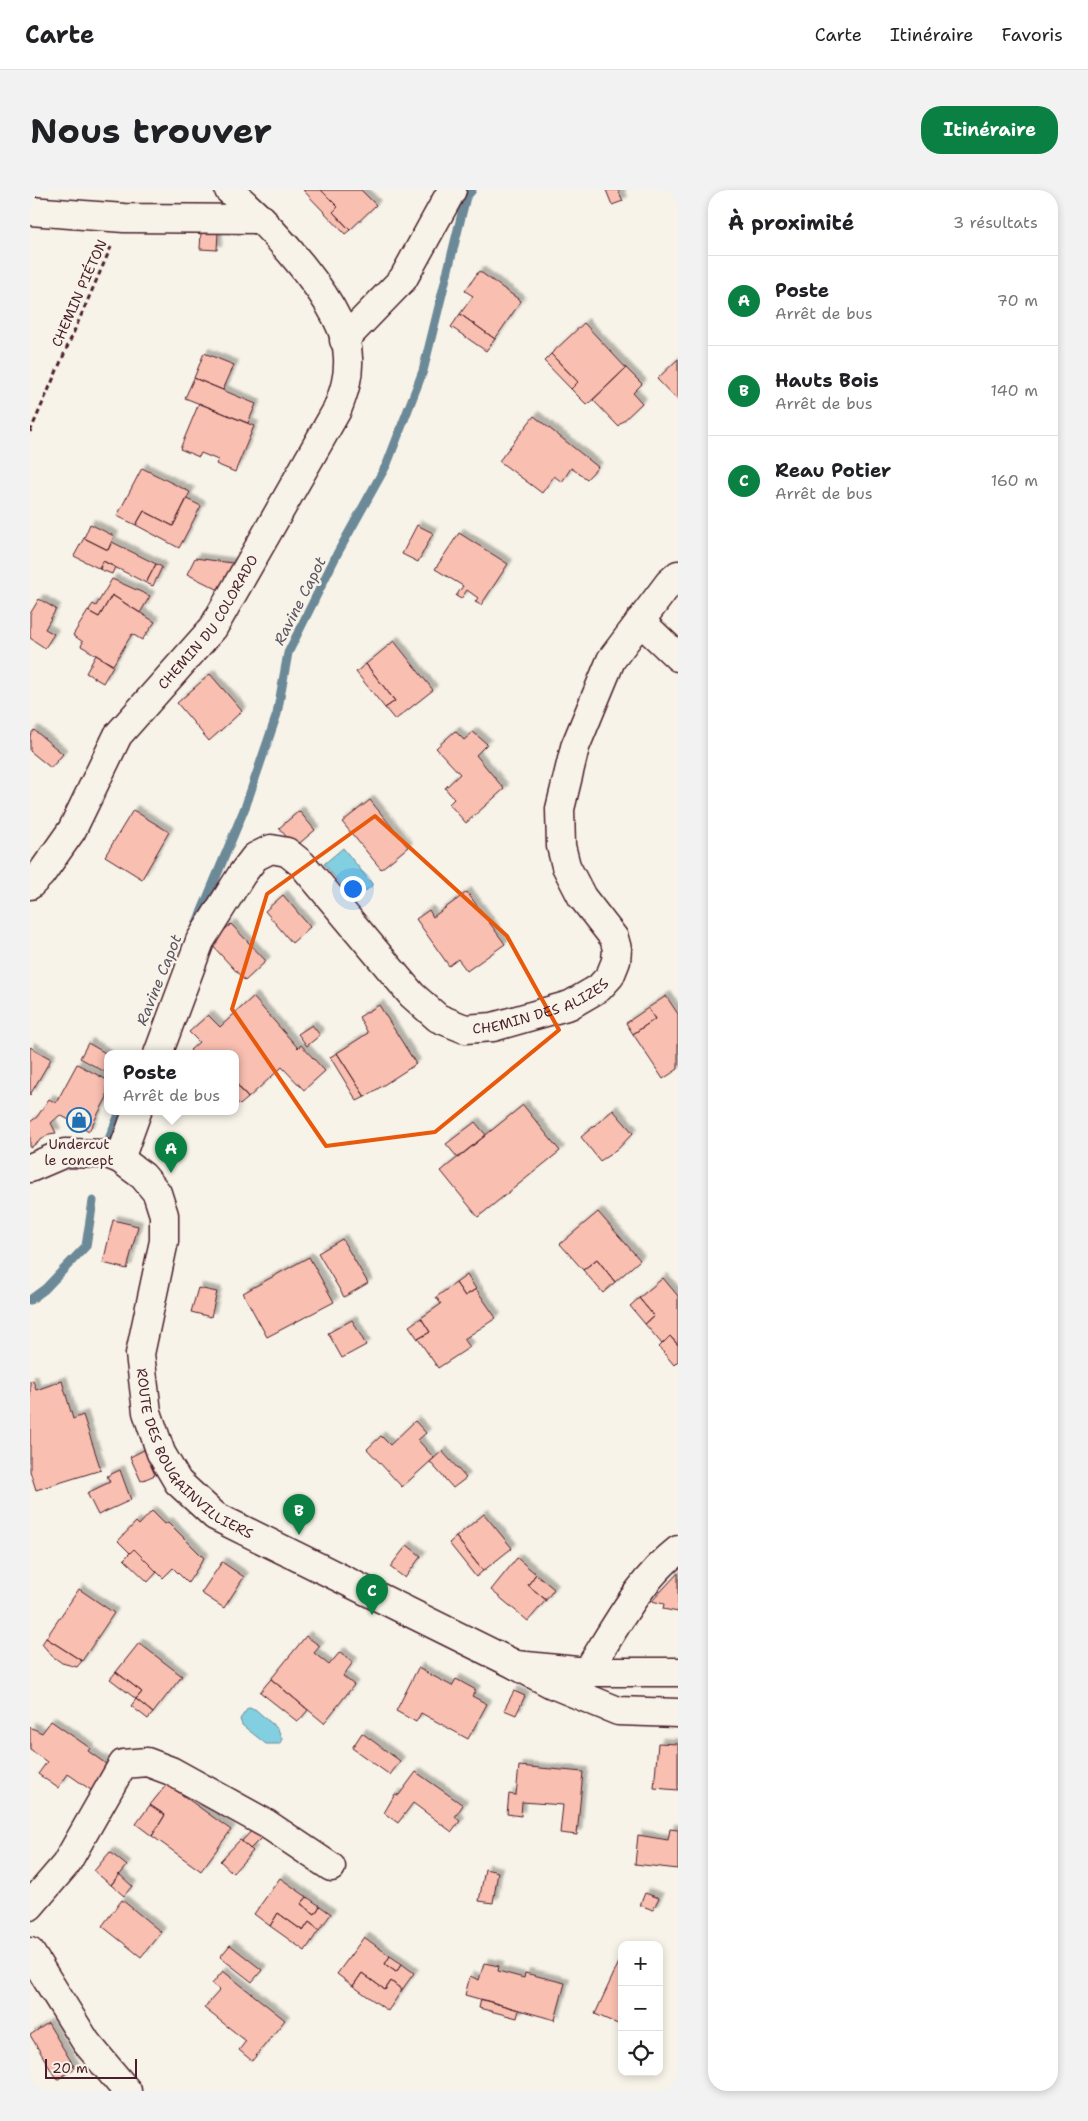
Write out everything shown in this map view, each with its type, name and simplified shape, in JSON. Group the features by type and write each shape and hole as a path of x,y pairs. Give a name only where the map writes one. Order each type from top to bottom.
{"street":[{"name":"CHEMIN DU COLORADO","path":"30,885 42,874 72,830 118,734 213,628 337,410 347,383 349,356 328,302 262,219 230,190"},
{"path":"344,340 403,279 452,190"},
{"path":"30,211 124,218 262,219"},
{"name":"CHEMIN DES ALIZES","path":"160,1050 200,942 242,874 255,857 271,849 287,852 302,864 412,996 438,1018 465,1029 494,1027 570,1005 600,988 610,976 616,961 617,949 614,938 582,897 566,866 559,830 560,809 575,747 611,660 669,583 678,575"},
{"path":"640,622 678,656"},
{"path":"120,1160 136,1115"},
{"name":"ROUTE DES BOUGAINVILLIERS","path":"30,1168 65,1153 107,1154 120,1160 143,1176 157,1193 164,1215 164,1241 140,1354 147,1412 161,1453 178,1482 215,1516 552,1684 618,1710 678,1713"},
{"path":"587,1672 630,1604 649,1579 678,1550"},
{"path":"516,1665 587,1672 678,1672"},
{"path":"30,1906 66,1864 123,1764 147,1762 171,1771 267,1824 331,1867"},
{"path":"30,1952 86,2042 127,2091"}],"path":[{"name":"CHEMIN PIÉTON","path":"30,432 124,218"}],"highlighted area":[{"path":"375,816 507,936 559,1030 435,1132 326,1146 232,1009 267,894"}],"water":[{"path":"343,848 373,885 354,900 324,864"},
{"path":"248,1708 255,1709 278,1729 282,1739 280,1744 266,1744 242,1725 240,1719"}],"building":[{"path":"303,190 321,190 338,207 333,212 350,230 345,234"},
{"path":"321,190 361,190 376,205 350,230 333,212 338,207"},
{"path":"606,190 618,190 623,201 612,205"},
{"path":"201,232 218,232 217,250 200,249"},
{"path":"479,271 521,301 495,339 460,314 473,296 465,291"},
{"path":"460,314 495,339 486,351 451,327"},
{"path":"584,323 626,368 587,405 571,389 578,382 551,354"},
{"path":"204,353 234,365 223,390 194,378"},
{"path":"551,354 578,382 571,389 544,361"},
{"path":"678,359 678,401 657,379"},
{"path":"626,368 642,384 633,393 642,403 618,426 593,400"},
{"path":"194,378 256,404 248,423 185,398"},
{"path":"199,403 254,426 235,472 216,464 218,460 201,453 199,457 180,449"},
{"path":"534,416 598,467 587,479 571,468 562,482 554,476 542,493 499,461"},
{"path":"142,468 190,492 173,526 144,511 136,525 117,516"},
{"path":"187,499 201,506 179,548 136,525 144,511 173,526"},
{"path":"90,524 114,536 108,550 84,538"},
{"path":"417,525 433,533 418,562 402,554"},
{"path":"459,533 508,564 481,605 475,602 478,598 467,590 461,599 456,596 463,586 435,569"},
{"path":"84,538 108,550 112,542 156,564 146,583 103,561 100,569 74,556"},
{"path":"195,558 240,564 225,593 187,574"},
{"path":"103,561 115,567 112,574 99,569"},
{"path":"156,564 162,567 153,586 146,583"},
{"path":"112,579 150,596 140,613 112,595 99,617 88,611 93,604 96,606"},
{"path":"112,595 155,622 142,640 132,634 113,665 81,646 83,642 73,635 88,611 99,617"},
{"path":"39,599 56,609 45,629 54,634 45,648 30,638 30,614"},
{"path":"394,641 433,690 395,720 385,708 395,701 366,664"},
{"path":"96,655 113,666 103,683 86,673"},
{"path":"366,664 395,701 385,708 356,672"},
{"path":"210,674 242,711 209,741 177,703"},
{"path":"34,730 63,754 51,768 30,751 30,735"},
{"path":"455,731 464,740 473,732 487,744 476,755 504,789 466,823 449,804 454,799 445,788 460,774 436,748"},
{"path":"370,800 408,847 381,869 342,822"},
{"path":"133,810 169,832 142,879 105,856"},
{"path":"299,811 315,830 295,847 279,828"},
{"path":"467,892 505,944 467,971 458,959 449,966 416,919 429,910 433,917"},
{"path":"283,895 310,927 292,943 265,911"},
{"path":"231,924 266,961 245,981 210,943"},
{"path":"666,996 678,1014 678,1069 663,1079 633,1034 655,1019 648,1008"},
{"path":"253,997 298,1048 301,1045 325,1071 304,1090 282,1067 248,1098 239,1087 239,1050 190,1050 199,1042 189,1032 208,1015 220,1027"},
{"path":"379,1005 416,1064 365,1097 337,1053 368,1033 359,1017"},
{"path":"648,1008 655,1019 633,1034 626,1023"},
{"path":"312,1025 320,1035 307,1046 298,1034"},
{"path":"88,1043 104,1052 104,1071 80,1058"},
{"path":"30,1047 51,1059 30,1095"},
{"path":"337,1053 365,1097 357,1101 330,1057"},
{"path":"77,1064 104,1078 104,1103 89,1131 60,1115 51,1123 56,1133 49,1134 30,1148 30,1122 37,1117 49,1099 56,1103"},
{"path":"239,1087 248,1098 239,1104"},
{"path":"523,1105 560,1151 478,1217 441,1171"},
{"path":"613,1110 633,1133 617,1150 600,1161 581,1137"},
{"path":"475,1122 486,1135 458,1158 446,1144"},
{"path":"598,1212 640,1260 615,1282 597,1259 583,1270 560,1244"},
{"path":"113,1220 138,1226 127,1269 103,1263"},
{"path":"342,1239 368,1283 344,1297 318,1253"},
{"path":"309,1257 334,1302 267,1337 243,1293"},
{"path":"597,1259 615,1282 603,1293 583,1270"},
{"path":"467,1275 476,1289 465,1296 456,1283"},
{"path":"663,1278 678,1296 678,1345 670,1336 662,1344 645,1324 654,1316 639,1298"},
{"path":"456,1283 465,1296 476,1289 496,1318 464,1339 470,1347 438,1368 418,1339 430,1332 421,1318 441,1304 436,1297"},
{"path":"198,1288 217,1292 211,1317 191,1312"},
{"path":"639,1298 654,1316 645,1324 630,1306"},
{"path":"421,1318 430,1332 418,1339 409,1326"},
{"path":"352,1320 366,1345 342,1358 328,1333"},
{"path":"670,1336 678,1345 678,1361 674,1365 659,1347"},
{"path":"33,1380 36,1390 62,1381 73,1419 83,1415 101,1470 36,1490 30,1471 30,1381"},
{"path":"415,1421 426,1433 418,1440 434,1458 402,1487 367,1449 381,1436 390,1445"},
{"path":"144,1450 155,1475 141,1481 130,1457"},
{"path":"442,1451 466,1478 453,1488 430,1462"},
{"path":"120,1470 131,1500 98,1515 87,1493 110,1482 107,1476"},
{"path":"152,1511 165,1524 168,1522 204,1558 188,1583 173,1568 163,1578 134,1549 130,1553 118,1541 136,1522 139,1525"},
{"path":"484,1514 512,1548 483,1571 456,1537"},
{"path":"456,1537 483,1571 476,1577 449,1543"},
{"path":"407,1545 421,1556 405,1578 390,1567"},
{"path":"134,1549 157,1572 148,1582 124,1559"},
{"path":"517,1558 536,1574 528,1585 546,1600 528,1621 491,1590"},
{"path":"222,1562 244,1577 224,1608 201,1593"},
{"path":"678,1573 678,1612 663,1609 664,1604 652,1601"},
{"path":"536,1574 554,1589 546,1600 528,1585"},
{"path":"79,1589 114,1613 82,1661 46,1638"},
{"path":"306,1636 320,1646 314,1653 329,1665 340,1652 353,1662 343,1676 354,1685 324,1723 271,1679"},
{"path":"46,1638 82,1661 77,1667 62,1663 52,1656 42,1644"},
{"path":"139,1643 182,1676 153,1713 136,1699 142,1692 116,1672"},
{"path":"418,1668 452,1686 456,1679 476,1690 472,1696 487,1704 468,1739 421,1713 416,1722 396,1711"},
{"path":"116,1672 142,1692 136,1699 110,1679"},
{"path":"271,1679 308,1710 298,1722 260,1692"},
{"path":"514,1691 525,1696 516,1715 504,1710"},
{"path":"136,1699 153,1713 148,1719 131,1706"},
{"path":"51,1721 90,1748 88,1751 116,1771 98,1795 68,1774 58,1788 38,1774 47,1762 30,1750 30,1727 42,1733"},
{"path":"362,1733 400,1761 390,1775 352,1748"},
{"path":"658,1743 678,1744 678,1790 654,1788"},
{"path":"519,1766 583,1772 577,1835 560,1833 563,1805 522,1802 521,1816 507,1814 509,1794 516,1795"},
{"path":"416,1772 463,1805 455,1817 460,1821 452,1832 413,1803 398,1823 384,1813 395,1794 399,1795"},
{"path":"167,1784 231,1830 201,1871 152,1836 165,1815 150,1805"},
{"path":"150,1805 165,1815 152,1836 136,1824"},
{"path":"254,1828 263,1836 250,1849 242,1841"},
{"path":"670,1829 678,1830 678,1869 635,1864 638,1835 668,1840"},
{"path":"240,1840 253,1851 233,1873 220,1861"},
{"path":"110,1852 127,1866 111,1885 94,1871"},
{"path":"485,1869 498,1872 493,1903 479,1901"},
{"path":"119,1874 132,1886 124,1896 111,1885"},
{"path":"280,1878 307,1897 301,1904 315,1914 320,1906 331,1914 319,1930 309,1922 303,1931 278,1913 270,1926 254,1914"},
{"path":"645,1893 659,1898 653,1910 640,1905"},
{"path":"307,1897 320,1906 315,1914 301,1904"},
{"path":"122,1900 161,1932 141,1957 102,1926"},
{"path":"278,1913 303,1931 309,1922 319,1930 305,1951 270,1926"},
{"path":"364,1937 390,1956 385,1964 396,1972 402,1964 414,1973 402,1990 391,1981 385,1990 362,1973 353,1986 337,1974"},
{"path":"230,1945 262,1970 252,1982 220,1957"},
{"path":"390,1956 402,1964 396,1972 385,1964"},
{"path":"484,1963 499,1966 498,1971 524,1978 525,1973 565,1983 555,2020 465,1995 470,1976 479,1980"},
{"path":"618,1964 618,2024 595,2014"},
{"path":"223,1971 285,2020 252,2061 239,2050 246,2041 204,2008 220,1990 212,1984"},
{"path":"362,1973 385,1990 391,1981 402,1990 388,2011 353,1986"},
{"path":"481,1999 519,2010 517,2018 479,2008"},
{"path":"48,2023 75,2068 57,2080 30,2035"}],"waterway":[{"name":"Ravine Capot","path":"196,925 246,805 277,714 288,653 337,554 387,464 423,371 466,197 472,190"},
{"name":"Ravine Capot","path":"109,1139 119,1115"},
{"name":"Ravine Capot","path":"30,1300 45,1289 86,1246 93,1201"}],"place":[{"name":"Undercut le concept","path":"79,1120"},
{"name":"Poste","path":"171,1173"},
{"name":"Hauts Bois","path":"299,1535"},
{"name":"Reau Potier","path":"372,1615"}]}
